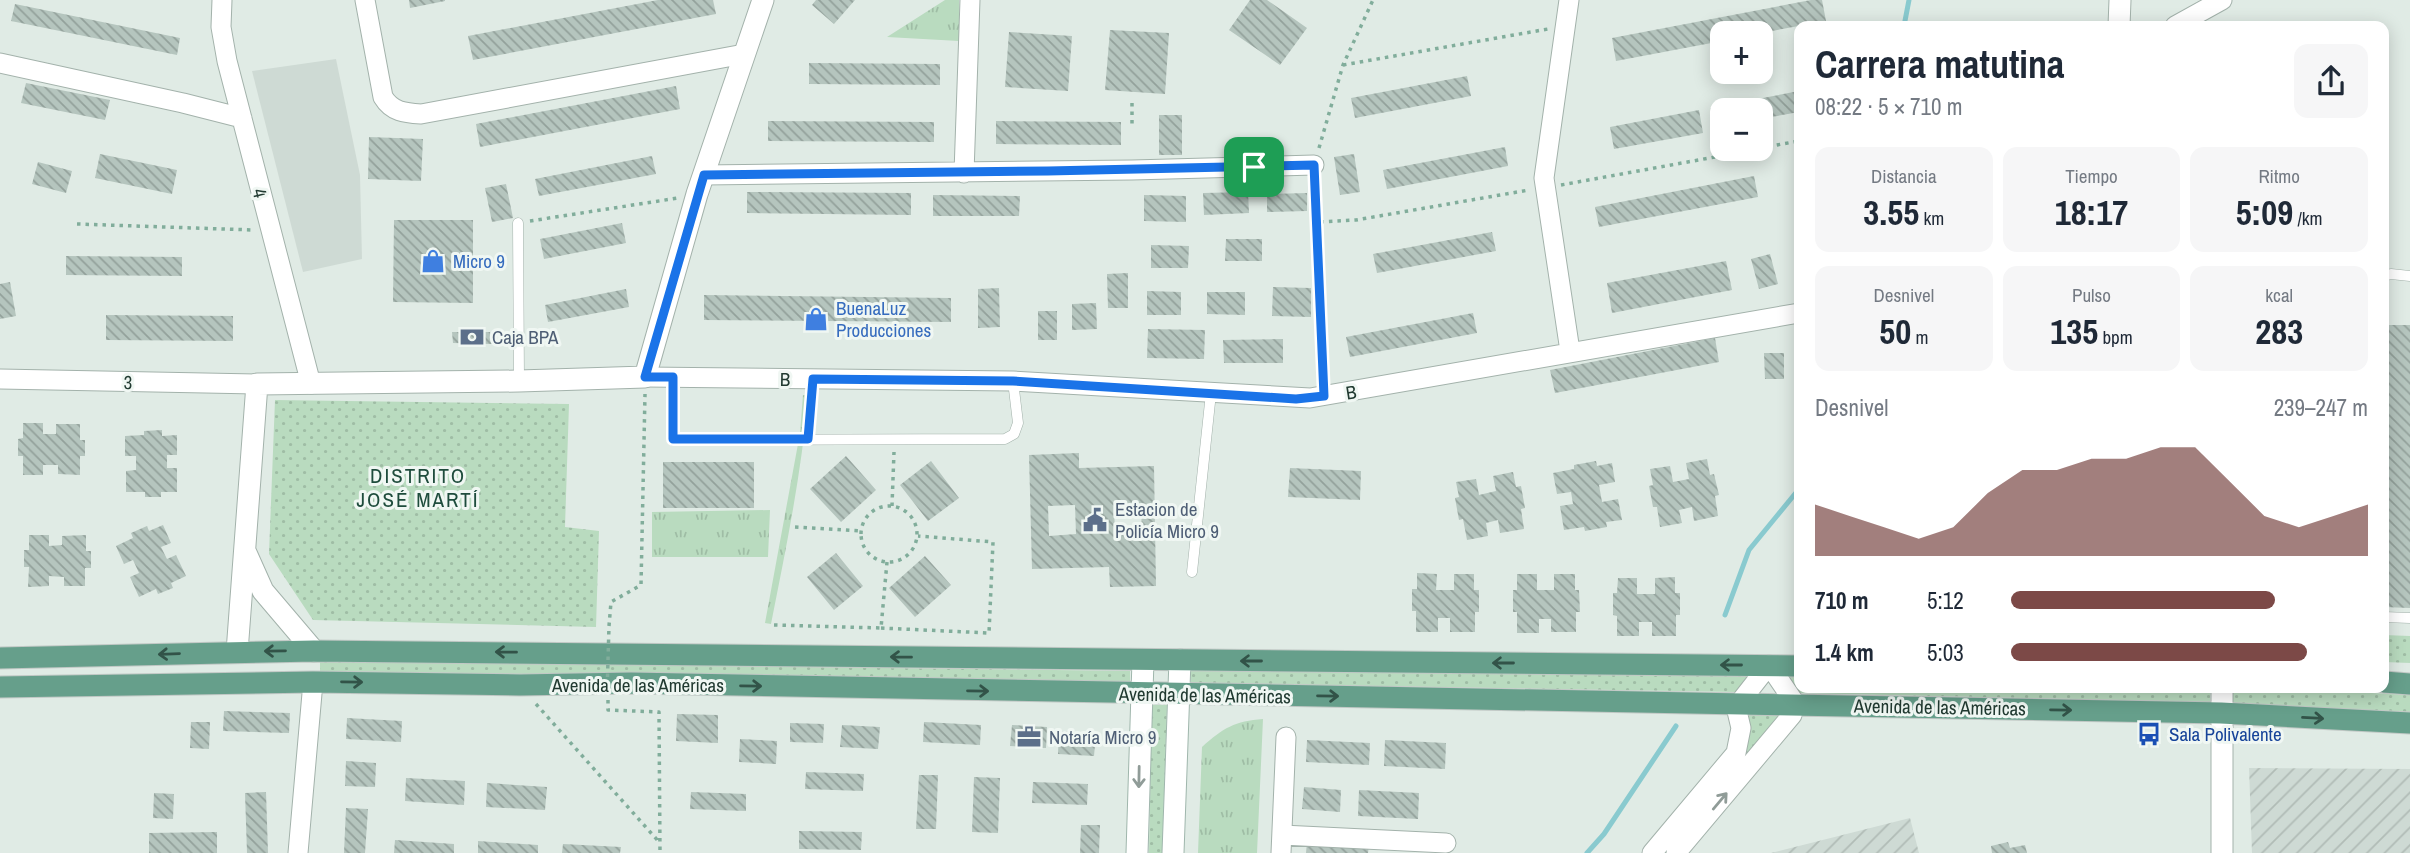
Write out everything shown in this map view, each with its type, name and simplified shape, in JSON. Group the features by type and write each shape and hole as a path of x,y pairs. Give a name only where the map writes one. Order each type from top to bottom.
{"main road":[{"name":"Avenida de las Américas","path":"0,658 314,651 1794,666"},
{"path":"313,682 314,651"},
{"name":"Avenida de las Américas","path":"0,687 313,682 520,685 631,683 2221,713 2410,723"},
{"path":"2389,682 2410,684"}],"street":[{"name":"4","path":"222,0 223,43 311,384"},
{"path":"365,0 383,97 388,105 401,112 421,114 744,54"},
{"path":"237,652 257,384 645,377 701,185 762,0"},
{"path":"964,173 970,0"},
{"path":"1569,0 1545,170 1545,187 1570,351"},
{"path":"2119,21 2120,0"},
{"path":"2184,21 2222,0"},
{"path":"0,63 242,118"},
{"path":"701,185 964,173 1314,165"},
{"name":"B","path":"645,377 1013,381 1296,399 1794,314"},
{"name":"3","path":"0,379 257,384"},
{"path":"244,546 262,591 314,651"},
{"path":"1137,853 1143,660"},
{"path":"1174,853 1180,660"},
{"path":"1652,853 1736,753 1741,728 1736,707 1769,665 1795,704 1792,715 1676,853"},
{"path":"298,853 313,682"},
{"path":"2222,693 2222,853"},
{"path":"1286,737 1282,844 1446,843"}],"lane":[{"path":"518,223 519,381"},
{"path":"2389,275 2410,276"},
{"path":"673,377 673,439 1005,439 1014,434 1018,423 1013,381"},
{"path":"808,439 813,379"},
{"path":"1192,572 1211,393"},
{"path":"2389,617 2410,618"}],"path":[{"path":"1324,396 1314,165 1343,65 1373,0"},
{"path":"1343,65 1565,26"},
{"path":"1132,103 1132,125"},
{"path":"1773,146 1794,142"},
{"path":"1317,222 1356,220 1710,158"},
{"path":"518,223 701,185"},
{"path":"77,224 270,231"},
{"path":"645,377 641,585 611,602 607,694 608,710 659,712 660,853"},
{"path":"892,506 894,439"},
{"path":"892,506 902,508 909,514 915,522 918,536 913,550 906,556 887,562 878,559 865,548 861,531 868,515 875,509 892,506"},
{"path":"795,527 861,531"},
{"path":"774,625 989,633 993,542 918,536"},
{"path":"881,628 887,562"},
{"path":"520,685 660,843"}],"shaded area":[{"path":"336,59 360,175 362,259 303,272 252,71"},
{"path":"2249,768 2410,769 2410,853 2252,853"},
{"path":"1910,818 1919,853 1771,853"}],"green space":[{"path":"945,0 959,0 959,41 887,37"},
{"path":"803,395 808,395 802,453 771,624 765,623 800,433"},
{"path":"275,400 569,404 565,527 599,531 596,627 313,620 269,554"},
{"path":"770,510 768,557 652,557 652,512"},
{"path":"2389,635 2410,636 2410,663 2389,662"},
{"path":"320,661 1130,671 1130,683 320,671"},
{"path":"1191,670 1750,675 1737,692 1191,683"},
{"path":"1787,676 1794,677 1794,686"},
{"path":"1799,693 2210,693 2210,702"},
{"path":"2233,693 2372,693 2410,695 2410,712 2232,703"},
{"path":"1152,705 1167,705 1162,853 1149,853"},
{"path":"1745,713 1783,714 1667,853 1660,853 1742,755"},
{"path":"1263,719 1257,853 1198,853 1202,747 1230,727"}],"building":[{"path":"409,0 445,0 445,1 410,8"},
{"path":"658,0 713,0 716,14 473,60 468,36"},
{"path":"816,0 855,0 834,24 812,5"},
{"path":"1250,0 1267,0 1307,28 1280,65 1229,30"},
{"path":"1822,0 1826,21 1794,21 1794,27 1773,31 1773,21 1710,21 1710,43 1616,61 1612,38"},
{"path":"15,4 180,38 177,55 11,21"},
{"path":"1110,30 1169,33 1165,94 1105,90"},
{"path":"1009,32 1072,36 1068,91 1005,87"},
{"path":"809,63 940,64 940,85 809,84"},
{"path":"1467,76 1471,96 1355,118 1351,98"},
{"path":"26,83 110,100 105,120 21,103"},
{"path":"676,86 680,109 480,147 476,124"},
{"path":"1794,92 1794,113 1773,117 1773,98 1762,98"},
{"path":"1699,110 1703,133 1614,149 1610,127"},
{"path":"1159,115 1182,115 1182,155 1159,155"},
{"path":"768,121 934,122 934,142 768,141"},
{"path":"996,121 1121,122 1121,145 996,144"},
{"path":"369,137 423,139 421,181 368,179"},
{"path":"1505,147 1508,166 1387,189 1383,170"},
{"path":"100,154 177,170 172,194 95,178"},
{"path":"1354,154 1360,192 1340,195 1334,157"},
{"path":"652,156 656,174 539,196 535,179"},
{"path":"38,162 72,171 66,193 32,184"},
{"path":"1754,176 1758,197 1599,227 1595,207"},
{"path":"506,184 513,218 492,222 485,188"},
{"path":"747,192 911,193 911,215 747,213"},
{"path":"1248,192 1249,213 1204,215 1203,193"},
{"path":"1307,193 1307,211 1267,212 1267,194"},
{"path":"933,195 1020,196 1019,216 933,216"},
{"path":"1144,195 1186,196 1186,222 1144,221"},
{"name":"Micro 9","path":"394,220 473,220 473,303 393,302"},
{"path":"622,223 626,243 544,259 540,239"},
{"path":"1492,232 1496,251 1377,273 1373,254"},
{"path":"1226,239 1262,239 1262,261 1225,261"},
{"path":"1151,245 1189,246 1188,268 1151,268"},
{"path":"1770,254 1778,284 1759,289 1751,259"},
{"path":"66,256 182,257 182,276 66,275"},
{"path":"1726,261 1732,290 1612,313 1607,283"},
{"path":"1128,273 1128,308 1108,308 1107,274"},
{"path":"10,282 16,316 0,319 0,284"},
{"path":"1273,287 1311,288 1311,317 1272,316"},
{"path":"999,288 1000,327 978,328 978,289"},
{"path":"626,289 629,307 548,322 545,305"},
{"path":"1147,291 1181,292 1181,315 1147,315"},
{"path":"1207,292 1245,292 1245,315 1207,314"},
{"path":"704,295 951,298 951,322 704,320"},
{"path":"1096,303 1097,329 1072,330 1072,304"},
{"path":"1038,311 1057,311 1057,340 1038,340"},
{"path":"1473,313 1477,333 1350,357 1346,337"},
{"path":"106,315 233,316 233,341 106,340"},
{"path":"2389,325 2410,325 2410,608 2389,607"},
{"path":"1148,329 1205,330 1204,359 1147,358"},
{"name":"Caja BPA","path":"452,332 490,332 492,344 453,343"},
{"path":"1715,338 1719,362 1555,393 1550,370"},
{"path":"1283,339 1283,363 1224,363 1223,340"},
{"path":"1764,353 1784,353 1784,379 1765,379"},
{"path":"23,423 43,423 43,434 56,434 56,424 80,424 80,440 85,440 85,456 80,456 80,475 58,474 58,465 43,465 43,475 23,475 23,456 18,456 18,439 23,438"},
{"path":"162,430 162,436 177,435 177,455 167,455 167,468 177,468 177,492 161,492 161,497 145,497 145,492 126,492 126,471 136,470 136,456 125,456 125,436"},
{"name":"Estacion de Policía Micro 9","path":"1079,453 1079,468 1154,466 1156,586 1110,587 1109,567 1032,569 1029,455","holes":["1141,504 1142,534 1115,535 1114,505","1075,505 1076,534 1049,536 1048,506"]},
{"path":"846,456 876,490 841,522 810,489"},
{"path":"1707,459 1710,475 1714,474 1719,495 1715,496 1718,516 1694,521 1692,507 1679,510 1682,523 1660,527 1657,507 1653,507 1649,486 1653,485 1650,469 1670,466 1673,482 1689,479 1686,463"},
{"path":"931,461 959,498 928,521 900,485"},
{"path":"1596,461 1597,466 1612,463 1615,482 1599,485 1602,502 1618,499 1622,520 1606,522 1607,527 1585,531 1584,527 1564,530 1560,506 1573,504 1571,492 1557,494 1553,473"},
{"path":"663,462 754,462 754,508 663,508"},
{"path":"1290,468 1361,471 1360,500 1288,497"},
{"path":"1513,472 1516,487 1521,486 1525,508 1521,509 1524,529 1500,533 1498,520 1486,523 1488,536 1467,540 1463,519 1459,520 1455,498 1459,497 1456,482 1476,479 1479,495 1496,491 1493,476"},
{"path":"163,525 171,543 161,547 167,559 176,555 186,576 171,583 173,588 158,594 156,589 139,597 130,577 139,573 133,560 124,564 116,546 133,538 131,533 147,526 149,531"},
{"path":"29,535 49,535 49,546 62,545 62,536 86,535 86,551 91,551 91,568 85,568 85,586 64,586 64,577 49,576 49,586 28,587 29,567 24,567 24,550 29,550"},
{"path":"836,553 863,586 834,610 807,577"},
{"path":"925,556 951,585 915,617 889,588"},
{"path":"1417,573 1437,574 1436,590 1454,590 1454,574 1474,574 1474,590 1479,590 1475,632 1450,632 1450,618 1438,618 1438,632 1416,632 1412,589 1417,589"},
{"path":"1517,574 1537,574 1537,590 1554,590 1554,574 1575,574 1580,612 1576,612 1576,632 1551,632 1551,619 1539,619 1539,633 1517,633 1513,590 1517,590"},
{"path":"1675,577 1675,593 1680,593 1676,636 1652,636 1652,622 1639,622 1639,636 1617,636 1613,593 1617,593 1618,578 1637,578 1637,594 1655,594 1655,578"},
{"path":"224,711 290,713 289,733 223,731"},
{"path":"677,714 718,715 718,743 676,741"},
{"path":"347,718 402,721 401,742 346,739"},
{"path":"191,722 210,722 209,749 190,748"},
{"path":"924,722 981,725 980,745 923,742"},
{"path":"790,723 824,724 823,743 790,742"},
{"path":"842,725 880,727 878,749 840,747"},
{"name":"Notaría Micro 9","path":"1012,725 1047,727 1046,748 1010,746"},
{"path":"1059,731 1096,733 1094,756 1058,754"},
{"path":"740,739 777,741 776,764 739,762"},
{"path":"1307,740 1370,743 1369,765 1306,762"},
{"path":"1385,740 1446,743 1445,769 1384,766"},
{"path":"346,761 376,763 375,787 345,786"},
{"path":"806,772 864,774 863,791 805,789"},
{"path":"919,775 938,775 936,829 916,829"},
{"path":"974,777 1000,778 998,833 972,832"},
{"path":"406,778 465,781 464,805 405,801"},
{"path":"1033,782 1088,784 1087,805 1032,803"},
{"path":"487,783 547,787 545,810 486,807"},
{"path":"1304,787 1341,790 1340,812 1302,809"},
{"path":"1359,790 1419,793 1418,819 1358,816"},
{"path":"266,792 268,853 247,853 245,793"},
{"path":"691,792 746,794 746,811 690,809"},
{"path":"154,793 174,794 173,819 153,818"},
{"path":"346,808 368,809 365,853 344,853"},
{"path":"1081,825 1100,825 1099,853 1080,853"},
{"path":"799,831 862,832 861,850 799,849"},
{"path":"217,832 217,853 149,853 149,833"},
{"path":"395,840 454,844 454,853 394,853"},
{"path":"478,841 538,845 538,853 478,853"},
{"path":"1307,842 1369,845 1368,853 1306,853"},
{"path":"2008,842 2010,848 2025,845 2027,853 1992,853 1991,846"},
{"path":"563,844 621,847 620,853 562,853"}],"waterway":[{"path":"1905,21 1909,0"},
{"path":"1725,615 1749,550 1794,495"},
{"path":"1587,853 1604,834 1676,726"}],"place":[{"name":"Micro 9","path":"433,261"},
{"name":"BuenaLuz Producciones","path":"816,319"},
{"name":"Caja BPA","path":"472,337"},
{"name":"Estacion de Policía Micro 9","path":"1095,520"},
{"name":"Sala Polivalente","path":"2149,734"},
{"name":"Notaría Micro 9","path":"1029,737"}],"district":[{"name":"DISTRITO JOSÉ MARTÍ","path":"418,488"}],"route":[{"path":"1314,165 1324,396 1296,399 1013,381 813,379 808,439 673,439 673,377 645,377 704,175 1254,167 1314,165"}]}
